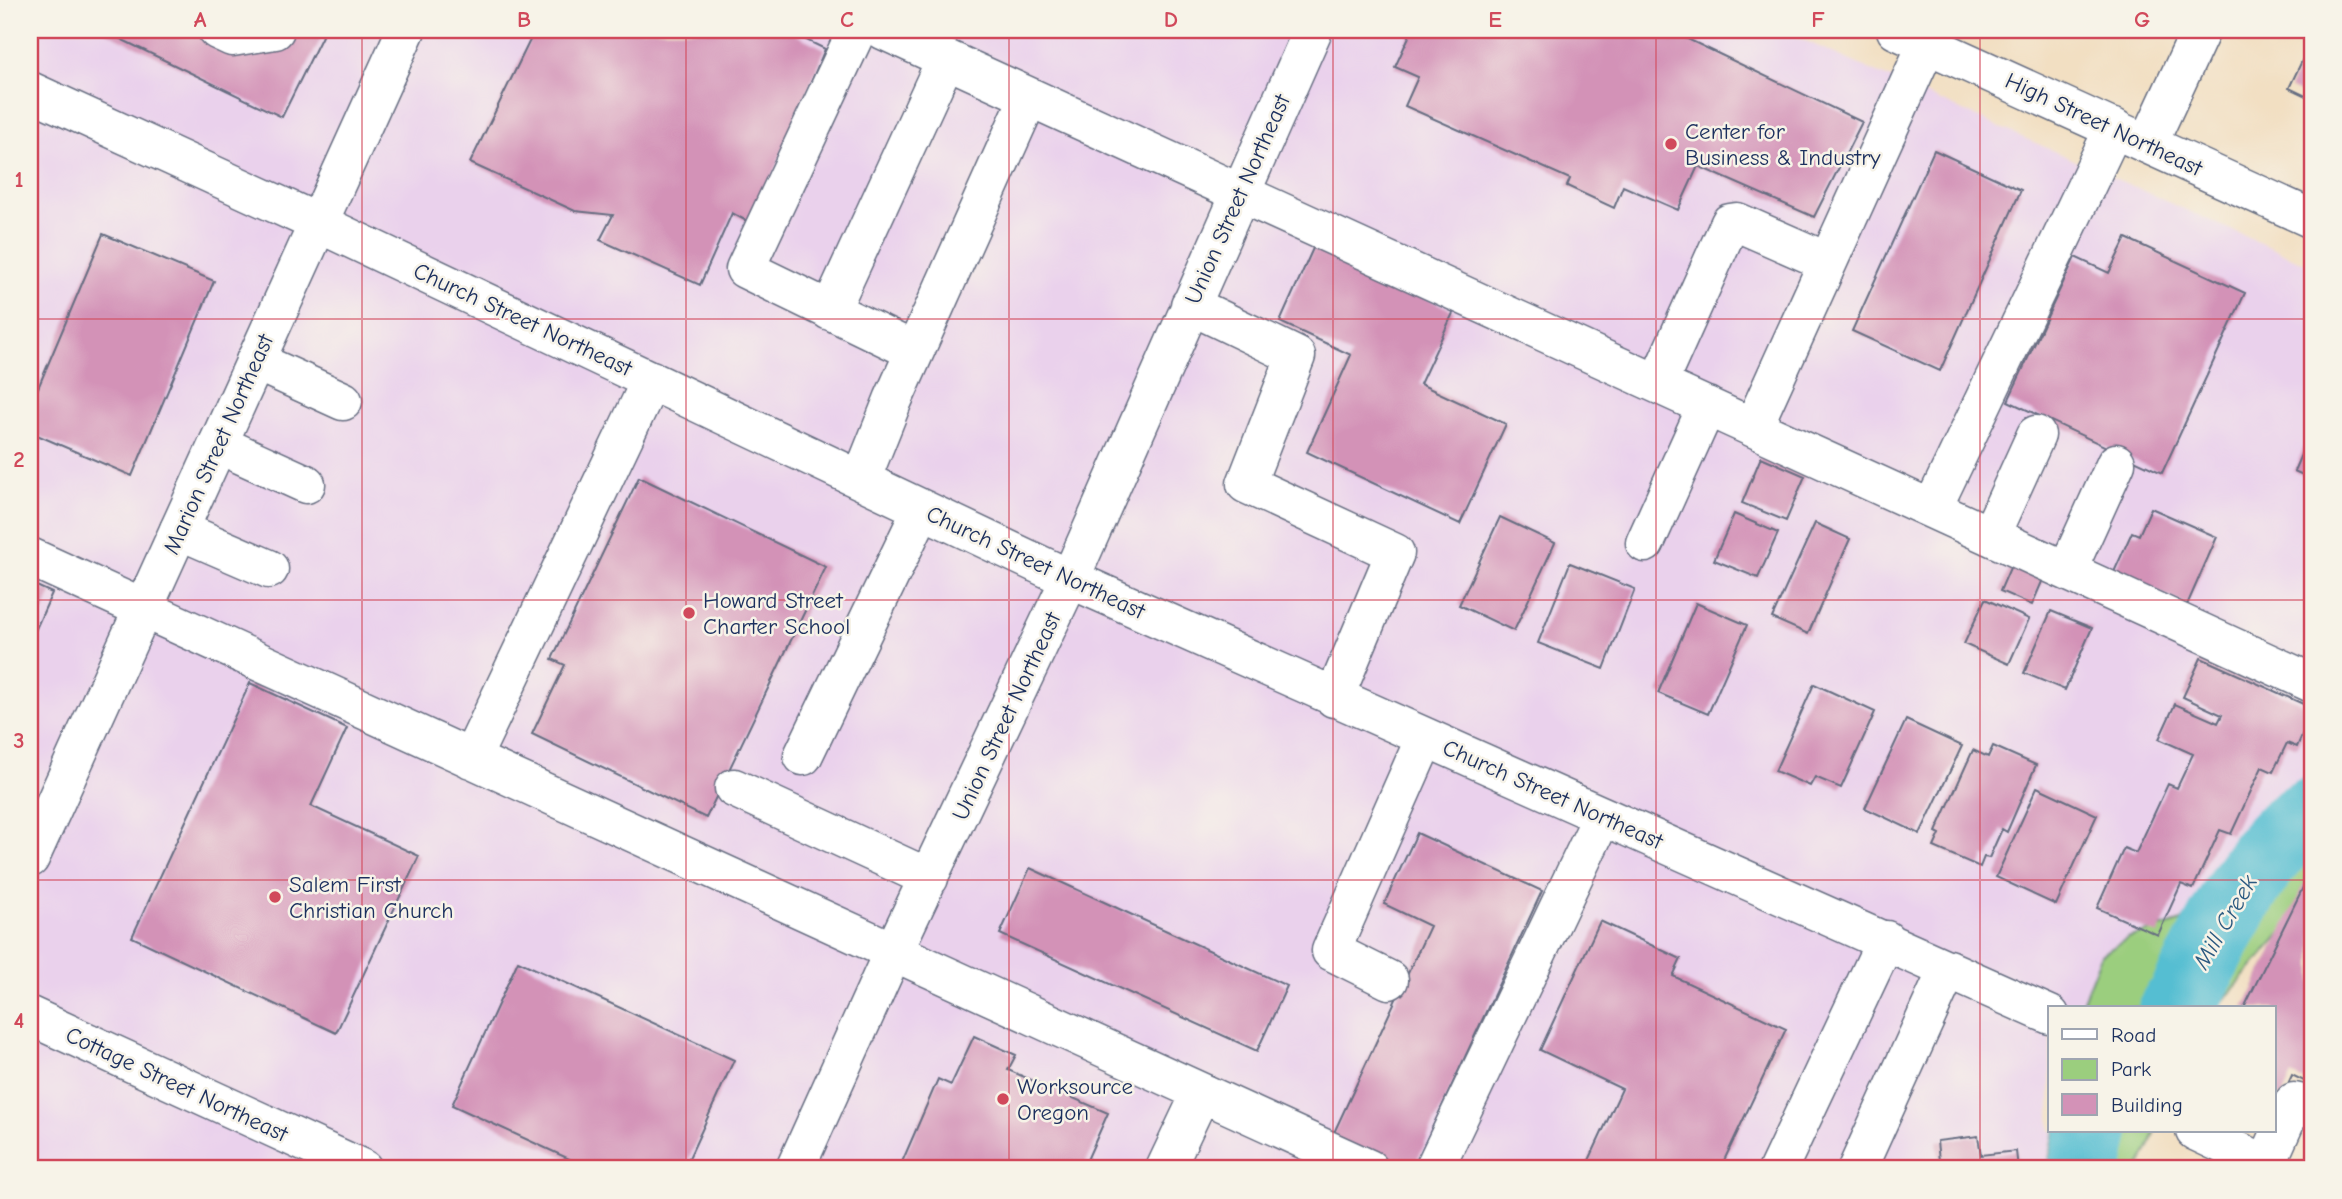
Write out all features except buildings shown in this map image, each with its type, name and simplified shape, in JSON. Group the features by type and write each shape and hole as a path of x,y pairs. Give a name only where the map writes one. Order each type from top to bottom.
{"street":[{"path":"217,30 232,37 275,30"},
{"name":"Marion Street Northeast","path":"30,858 406,30"},
{"path":"857,30 745,269 914,351"},
{"path":"883,30 2312,683"},
{"name":"Union Street Northeast","path":"795,1169 893,952 1070,579 1313,30"},
{"path":"2148,145 2201,30"},
{"path":"1754,427 1828,262 1912,37"},
{"name":"High Street Northeast","path":"1912,37 2312,219"},
{"path":"830,310 946,59"},
{"name":"Church Street Northeast","path":"30,91 318,223 1070,579 2048,1014"},
{"path":"861,480 914,351 1029,97"},
{"path":"1932,509 2114,128"},
{"path":"1658,383 1730,223 1737,222 1828,262"},
{"path":"1190,305 1296,356 1246,484 1395,553 1334,698"},
{"path":"255,361 343,401"},
{"path":"471,759 650,380"},
{"path":"1646,543 1707,406"},
{"path":"1990,536 2036,435"},
{"path":"218,444 306,484"},
{"path":"2067,571 2116,463"},
{"path":"803,756 922,509"},
{"path":"179,530 269,569"},
{"path":"30,557 1369,1169"},
{"path":"1389,980 1331,951 1425,738"},
{"path":"734,788 929,878"},
{"path":"1434,1169 1602,817"},
{"path":"1778,1169 1886,940"},
{"path":"1857,1169 1948,969"},
{"name":"Cottage Street Northeast","path":"30,1016 363,1169"},
{"path":"1165,1169 1201,1093"},
{"path":"2197,1132 2272,1167 2294,1102 2312,1105"}],"shaded area":[{"path":"30,30 1781,30 2312,266 2312,785 2182,921 2128,938 2081,1006 2048,1006 2048,1132 2055,1132 2047,1169 30,1169"}],"green space":[{"path":"2312,785 2312,898 2219,1006 2081,1006 2101,955 2128,938 2182,921"},
{"path":"2055,1132 2156,1132 2139,1169 2047,1169"}],"waterway":[{"name":"Mill Creek","path":"2178,1006 2236,899 2253,873 2271,849 2291,829 2312,814"},
{"name":"Mill Creek","path":"2085,1169 2093,1132"}],"place":[{"name":"Center for Business & Industry","path":"1671,144"},
{"name":"Howard Street Charter School","path":"689,613"},
{"name":"Salem First Christian Church","path":"275,897"},
{"name":"Worksource Oregon","path":"1003,1099"}]}
